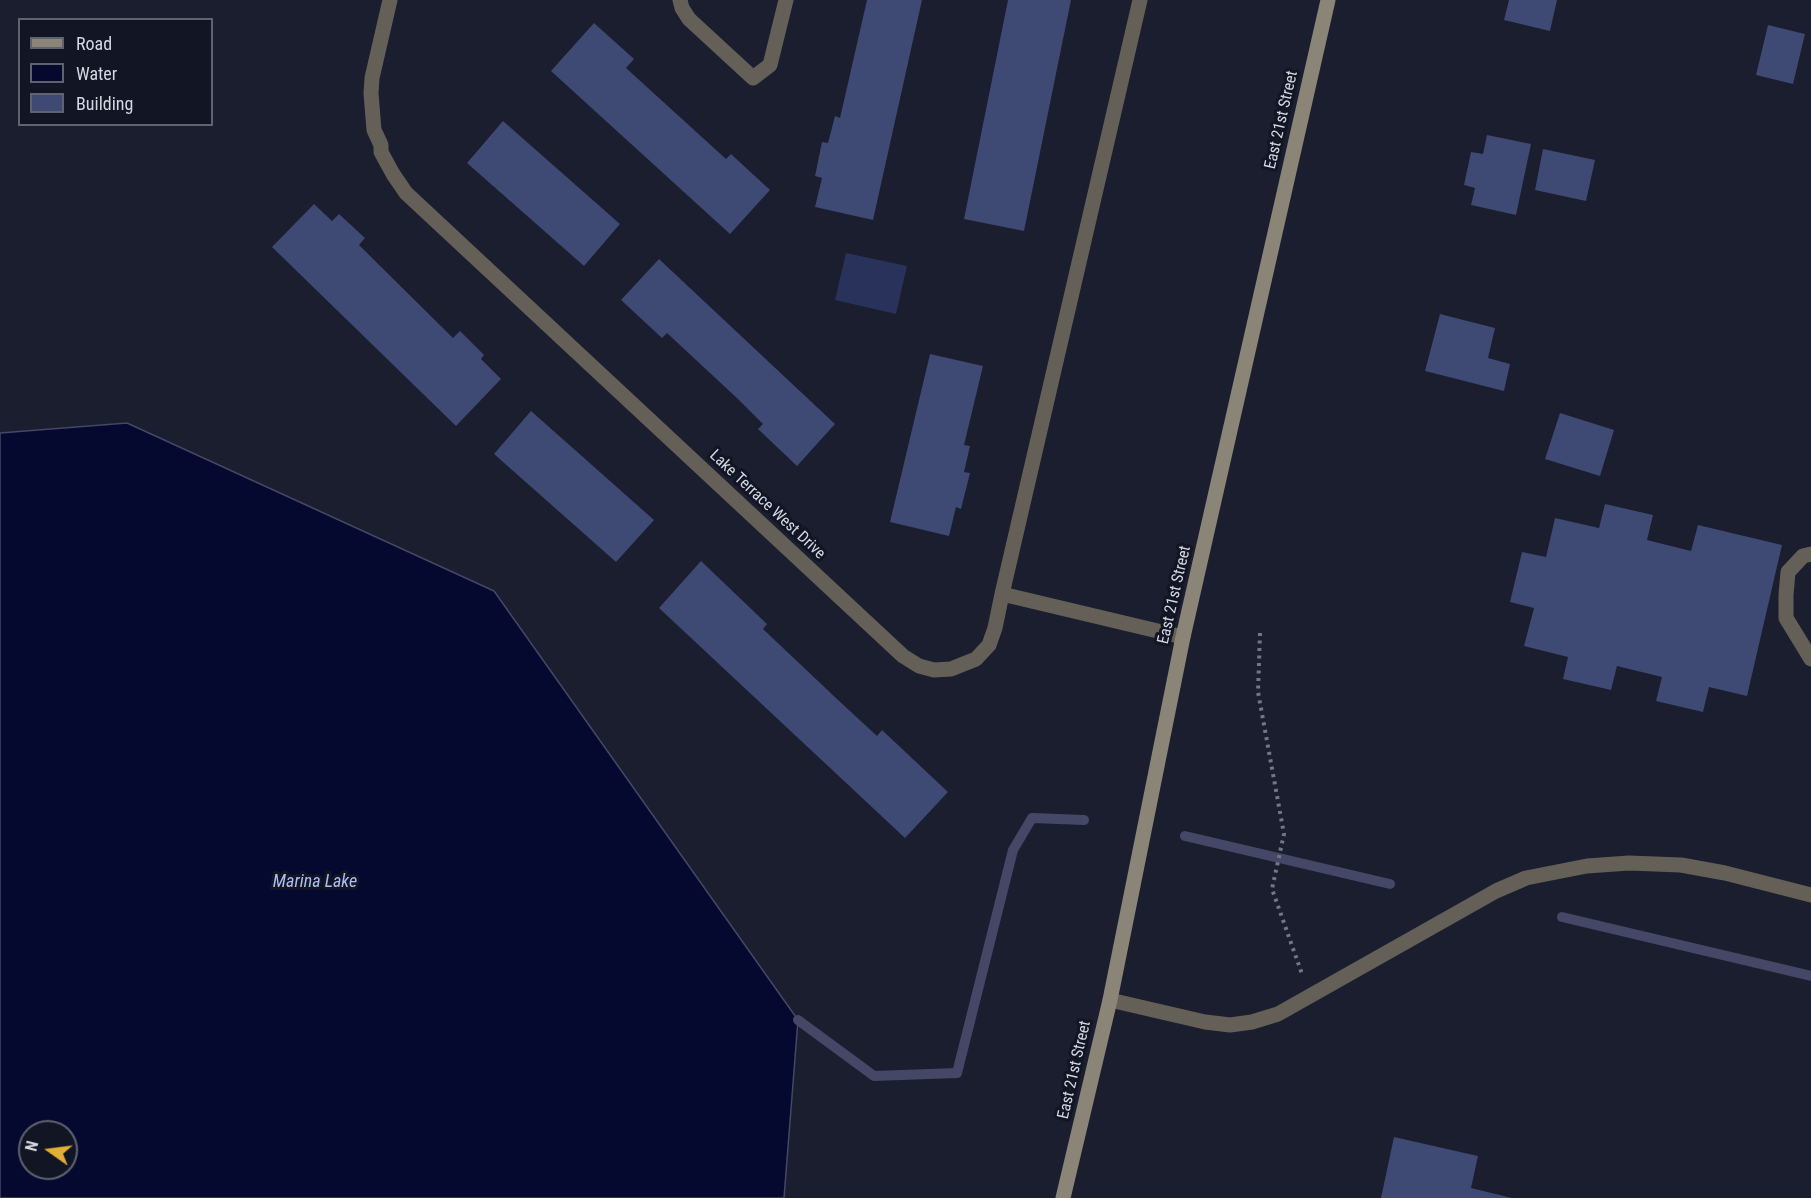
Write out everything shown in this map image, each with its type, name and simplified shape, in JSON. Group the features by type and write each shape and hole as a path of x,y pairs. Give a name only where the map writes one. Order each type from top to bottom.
{"main road":[{"name":"East 21st Street","path":"1063,1198 1110,1000 1184,637 1328,0"}],"street":[{"name":"Lake Terrace West Drive","path":"390,0 372,78 374,130 384,159 397,180 413,199 903,656 919,666 934,670 951,669 976,659 989,645 1002,594"},
{"path":"680,0 689,19 753,78 771,65 786,0"},
{"path":"1140,0 1002,594 1184,637"},
{"path":"1811,554 1803,556 1788,572 1786,595 1786,618 1811,659"},
{"path":"1110,1000 1205,1022 1230,1025 1252,1022 1278,1014 1496,891 1526,878 1587,866 1629,863 1681,865 1725,873 1811,895"}],"path":[{"path":"1260,633 1258,692 1284,834 1272,889 1301,969 1308,997"}],"shaded area":[{"path":"846,253 907,266 896,314 835,300"}],"water":[{"name":"Marina Lake","path":"127,423 494,591 798,1020 784,1198 0,1198 0,433"}],"building":[{"path":"867,0 922,0 873,220 815,207 822,178 815,176 822,142 828,143 835,116 840,118"},
{"path":"1008,0 1071,0 1024,231 964,219"},
{"path":"1509,0 1557,0 1550,31 1504,20"},
{"path":"594,23 634,59 626,68 726,159 731,154 770,190 730,234 551,71"},
{"path":"1768,25 1805,34 1793,84 1756,75"},
{"path":"503,121 620,224 584,266 467,163"},
{"path":"1487,135 1531,144 1516,215 1471,205 1475,188 1464,185 1471,152 1483,154"},
{"path":"1543,149 1595,160 1586,201 1535,190"},
{"path":"314,204 332,221 339,214 365,238 359,245 453,338 460,331 484,355 481,359 501,379 456,426 272,247"},
{"path":"659,259 835,424 797,466 758,429 763,424 739,400 667,333 662,338 621,300"},
{"path":"1440,314 1495,328 1488,358 1510,364 1504,391 1425,371"},
{"path":"930,354 983,366 964,445 970,446 964,472 970,473 961,509 956,507 949,536 890,522"},
{"path":"531,411 654,520 616,562 494,454"},
{"path":"1560,413 1614,430 1600,476 1545,459"},
{"path":"1605,504 1653,515 1647,540 1691,551 1698,525 1782,545 1747,696 1709,687 1703,712 1656,701 1662,677 1617,666 1611,690 1563,679 1568,657 1524,646 1534,608 1510,602 1522,552 1546,557 1555,518 1599,528"},
{"path":"701,561 767,624 763,629 837,699 877,736 882,730 948,792 905,838 659,608"},
{"path":"1394,1137 1478,1156 1471,1188 1512,1198 1381,1198"}],"waterway":[{"path":"798,1020 874,1076 957,1073 1013,850 1032,818 1084,820"},
{"path":"1185,836 1390,884"},
{"path":"1562,917 1811,976"}]}
